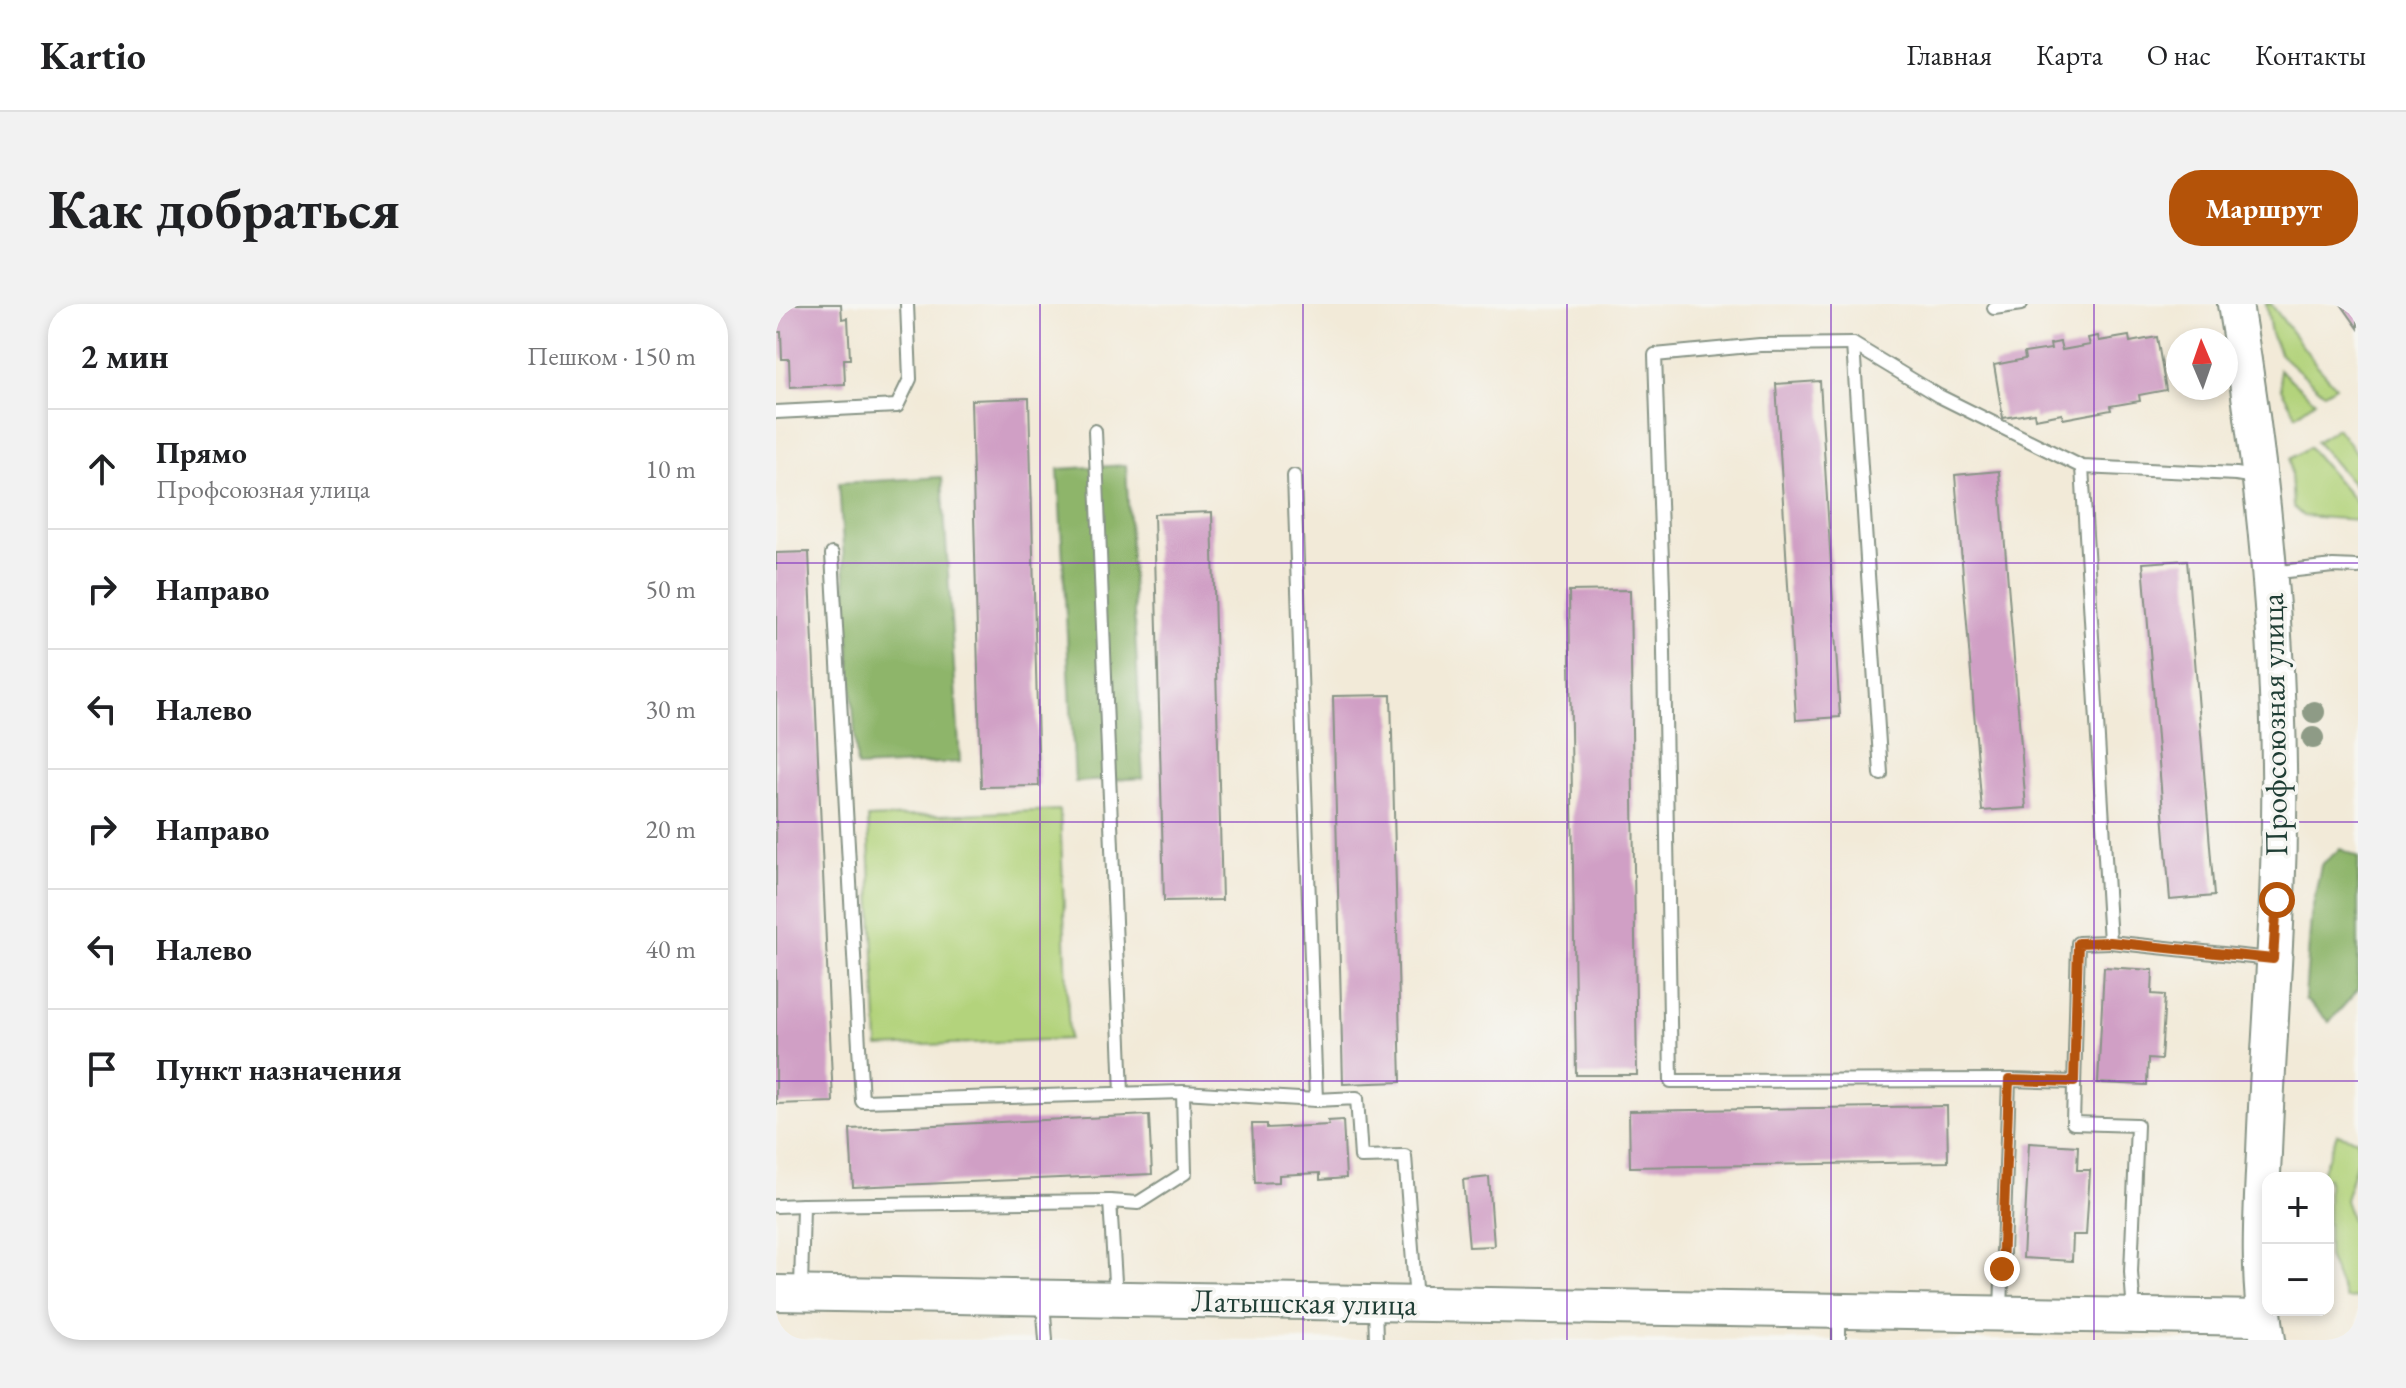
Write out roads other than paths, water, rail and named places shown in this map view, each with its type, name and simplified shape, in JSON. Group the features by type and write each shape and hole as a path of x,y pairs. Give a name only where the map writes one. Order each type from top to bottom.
{"street":[{"name":"Профсоюзная улица","path":"2235,304 2262,479 2275,632 2277,900 2261,1210 2266,1329"},
{"name":"Латышская улица","path":"788,1293 1416,1304 1839,1326 2001,1313 2134,1316 2266,1329"}],"lane":[{"path":"776,412 897,406 910,379 907,304"},
{"path":"1994,308 2021,304"},
{"path":"2074,1082 1671,1081 1663,591 1655,355 1760,345 1853,344 1939,396 2082,467 2236,474 2262,479"},
{"path":"1853,344 1881,774"},
{"path":"1095,431 1122,1093"},
{"path":"2082,467 2110,942"},
{"path":"1294,476 1316,1100"},
{"path":"832,554 862,1101 1183,1092 1316,1100 1357,1098 1361,1157 1405,1156 1416,1304"},
{"path":"2270,573 2333,566 2358,567"},
{"path":"2134,1316 2131,1272 2137,1125 2073,1123 2078,943 2110,942 2273,959"},
{"path":"2001,1313 2009,1080"},
{"path":"776,1206 1138,1203 1185,1173 1183,1092"},
{"path":"1110,1201 1116,1299"},
{"path":"788,1293 803,1205"},
{"path":"1043,1298 1046,1340"},
{"path":"1375,1303 1376,1340"}]}
